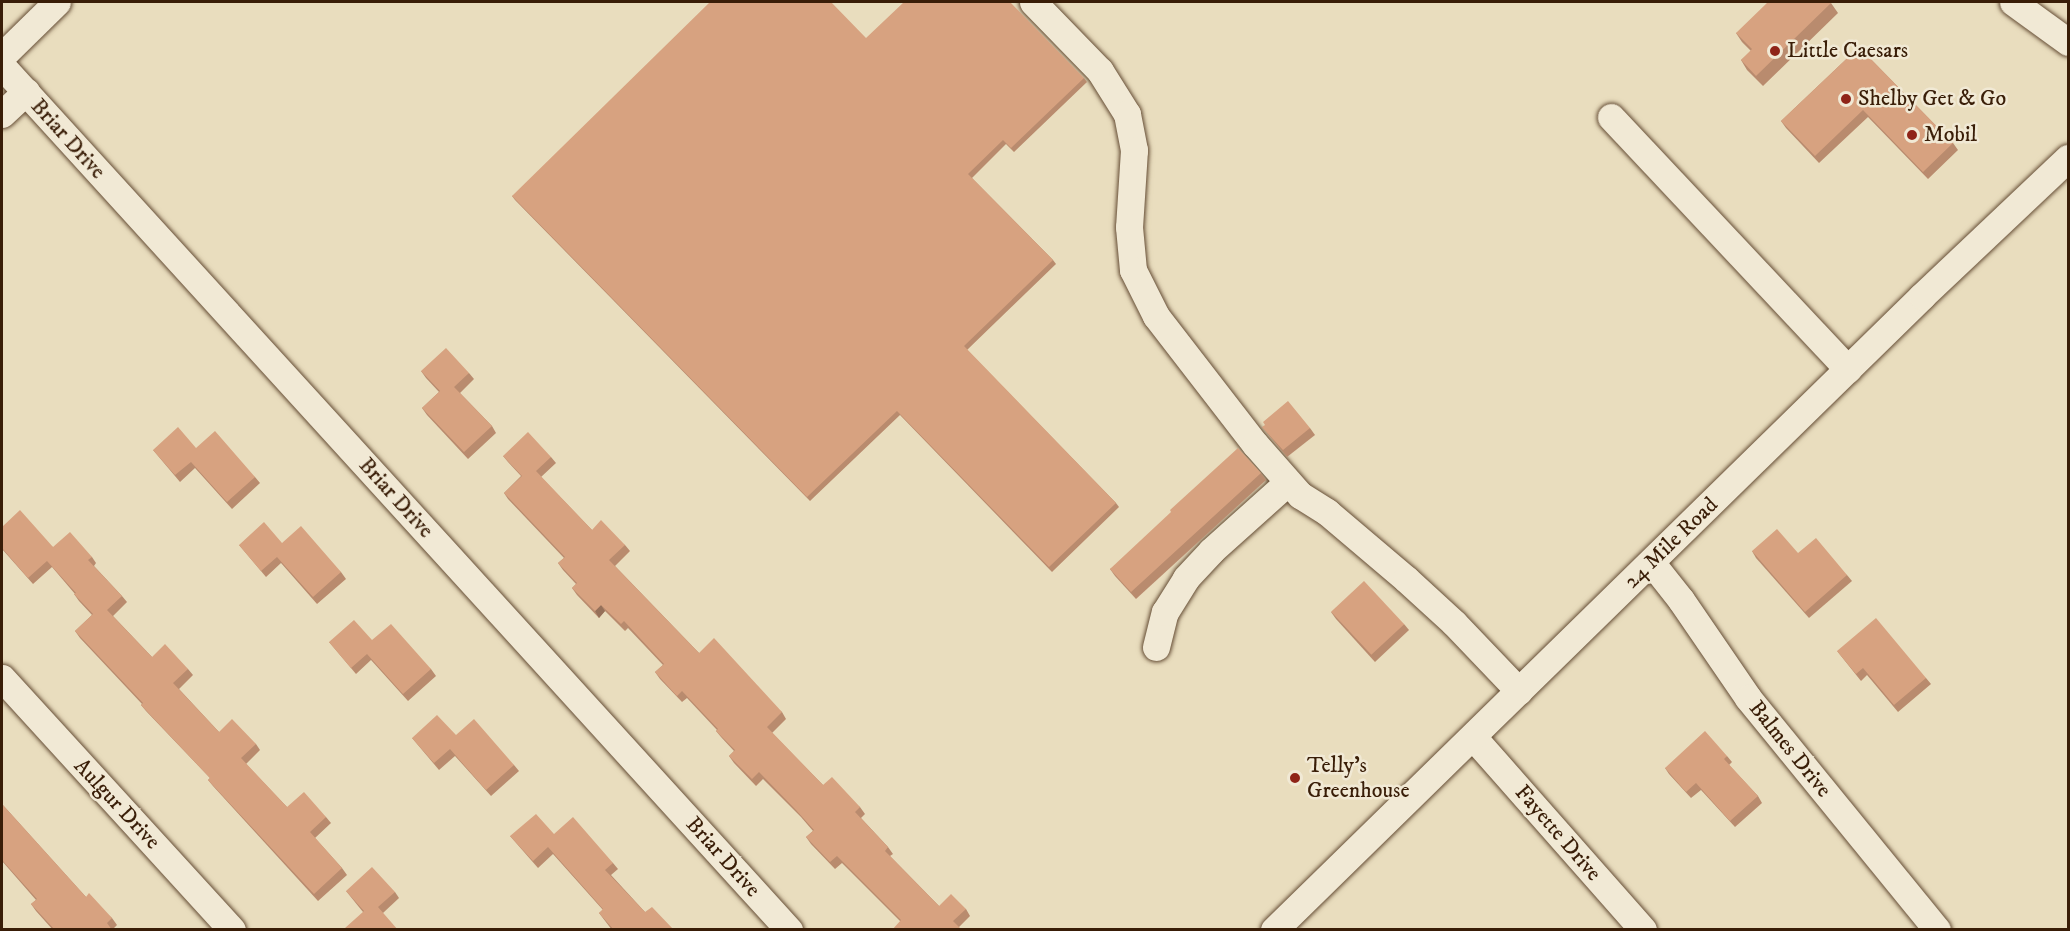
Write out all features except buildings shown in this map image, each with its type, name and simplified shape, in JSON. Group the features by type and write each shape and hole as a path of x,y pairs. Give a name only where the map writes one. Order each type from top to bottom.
{"street":[{"path":"2,56 57,2"},
{"path":"1033,2 1100,71 1127,114 1134,150 1129,227 1133,270 1156,316 1197,372 1300,495 1327,512 1406,579 1454,623 1519,691"},
{"path":"2013,2 2068,42"},
{"name":"Briar Drive","path":"2,66 789,930"},
{"path":"2,114 26,92"},
{"path":"1611,117 1848,369"},
{"name":"24 Mile Road","path":"1274,930 1970,250 2068,158"},
{"path":"1156,647 1165,612 1185,578 1210,551 1288,482"},
{"name":"Balmes Drive","path":"1651,562 1676,593 1748,698 1937,930"},
{"name":"Aulgur Drive","path":"2,678 232,930"},
{"name":"Fayette Drive","path":"1473,737 1643,930"}],"place":[{"name":"Little Caesars","path":"1775,51"},
{"name":"Shelby Get & Go","path":"1846,99"},
{"name":"Mobil","path":"1912,135"},
{"name":"Telly's Greenhouse","path":"1295,778"}]}
